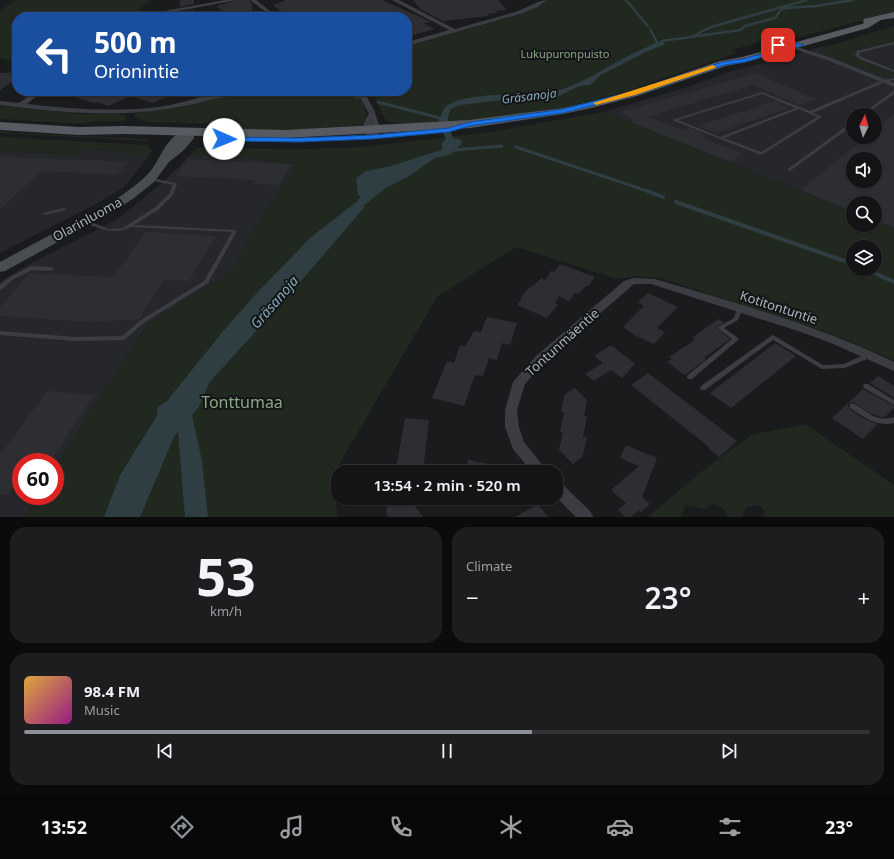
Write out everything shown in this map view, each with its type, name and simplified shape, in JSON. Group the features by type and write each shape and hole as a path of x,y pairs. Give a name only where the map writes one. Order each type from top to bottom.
{"main road":[{"path":"0,126 100,131 120,134 299,140 372,132 449,130 470,124 541,115 591,105 633,94 724,63 743,60 871,24 878,19 894,15"},
{"name":"Olarinluoma","path":"0,268 130,195 150,178 165,160 180,148 185,135"}],"street":[{"path":"167,11 235,0"},
{"path":"253,0 269,12"},
{"path":"396,0 455,31"},
{"path":"412,43 518,13 536,6 544,0"},
{"path":"794,45 894,85"},
{"path":"21,105 33,96"},
{"path":"0,103 88,112 134,112 178,106 217,96"},
{"path":"363,96 371,111 371,116 367,123 372,132"},
{"name":"Tontunmäentie","path":"535,465 518,445 512,426 511,410 519,382 540,360 628,283 633,281 651,281"},
{"name":"Kotitontuntie","path":"651,281 787,323 870,354 894,367"},
{"path":"563,494 586,517"}],"lane":[{"path":"894,43 858,52 857,55 894,71"},
{"path":"809,112 884,81 894,79"},
{"path":"762,92 809,112 820,117 761,154 674,120 762,92"},
{"path":"873,108 894,92"},
{"path":"720,138 799,108"},
{"path":"789,170 846,128"},
{"path":"85,221 109,230 124,229 156,209 171,194 175,184 150,178"},
{"path":"46,214 64,209"},
{"path":"0,333 76,339 123,338 143,321 206,282 235,231 129,226"},
{"path":"0,288 12,278 31,268 52,269"},
{"path":"690,377 736,339 720,328 736,318 740,308"},
{"path":"702,388 772,337 822,367 845,366 870,354"},
{"path":"866,386 894,403"},
{"path":"852,406 876,421 889,422 894,420"}],"shaded area":[{"path":"894,28 894,230 882,225 882,196 846,196 846,210 604,112 687,87 726,73 821,47 845,43"},
{"path":"88,149 126,151 122,156 148,157 123,188 96,204 0,253 0,151 76,155"},
{"path":"191,154 238,157 297,164 255,228 232,272 147,325 64,454 12,453 12,505 31,505 24,517 0,517 0,282 24,267 116,220 163,182"}],"green space":[{"path":"17,0 150,0 134,12 12,12 12,59 9,60 0,58 0,10"},
{"name":"Lukupuronpuisto","path":"547,0 894,0 894,12 800,37 783,36 731,50 737,53 624,92 583,103 545,111 460,123 399,124 386,121 374,96 412,96 412,45 521,14 539,7"},
{"path":"894,26 894,41 850,51 852,57 894,74 884,77 833,56 822,48"},
{"path":"222,96 360,96 364,104 366,114 360,127 339,131 218,130 221,124 146,122 133,116 136,113 183,106"},
{"path":"0,106 83,114 124,114 126,119 123,121 88,122 84,124 0,119"},
{"name":"Tonttumaa","path":"604,112 846,210 846,232 882,232 882,225 894,230 894,360 827,332 660,278 637,276 617,279 516,247 437,297 339,465 331,465 331,505 336,505 337,517 24,517 31,505 64,505 64,454 147,325 232,272 255,228 297,164 238,157 191,154 197,148 309,149 363,147 490,132"},
{"path":"0,131 148,139 147,141 0,133"},
{"path":"0,137 148,145 152,151 148,157 122,156 125,151 88,149 76,155 0,151"},
{"path":"805,424 894,485 894,517 764,517 765,512 759,505 746,507 742,517 728,517 723,508 713,503 706,509 686,505 681,517 648,517 696,476 751,435"}],"water":[{"name":"Gräsanoja","path":"662,41 665,44 601,75 590,85 579,86 557,97 517,98 461,105 451,109 448,117 448,123 439,123 439,119 445,107 456,101 483,96 542,93 566,88 589,78 654,43"},
{"name":"Gräsanoja","path":"450,131 453,138 461,140 462,143 452,154 435,158 409,176 386,188 363,206 365,207 295,288 209,383 199,407 192,415 202,461 208,517 185,517 178,432 174,437 140,517 104,517 120,475 157,416 158,407 167,401 224,330 256,294 311,237 361,197 358,195 356,178 366,171 391,166 441,150 443,147 441,144 446,139 443,133"}],"building":[{"path":"180,0 194,0 194,4 180,7"},
{"path":"239,0 249,0 252,4 253,12 224,12 216,6"},
{"path":"382,0 409,12 282,12 273,5 284,1"},
{"path":"413,0 498,0 507,10 495,11 497,13 487,14 489,16 443,21 420,9"},
{"path":"194,10 194,12 180,12"},
{"path":"412,13 431,22 423,23 435,29 414,35 412,34"},
{"path":"12,72 12,82 0,90 0,73"},
{"path":"755,73 816,99 799,105 753,85 647,117 683,130 689,128 708,136 702,138 743,154 731,162 630,122 634,120 620,112"},
{"path":"72,96 131,96 108,106 98,102 94,103"},
{"path":"131,96 169,96 153,103"},
{"path":"775,101 790,108 715,133 697,126"},
{"path":"894,114 894,227 882,223 882,196 846,196 846,208 801,190 846,153 846,188 882,188 882,152 848,152 857,144 882,144 882,124"},
{"path":"0,156 129,162 116,175 42,171 0,209"},
{"path":"188,159 291,164 279,185 253,184 256,180 175,176"},
{"path":"146,232 216,236 189,281 164,280 139,319 92,322 0,316 0,307 29,273 113,277"},
{"path":"560,264 595,277 588,286 586,286 578,294 575,293 569,301 559,296 555,303 558,305 547,318 517,305 522,299 520,298 531,286 533,286 541,278 545,280 551,271 554,272"},
{"path":"648,293 678,307 657,328 665,332 654,344 636,336 623,327 644,306 638,302"},
{"path":"487,317 517,323 510,345 502,343 497,360 489,358 483,376 475,375 464,406 432,398 447,361 454,363 460,345 465,346 474,331 481,332"},
{"path":"718,319 724,322 716,328 730,339 704,358 706,359 685,375 667,362 672,359 669,357 692,342 695,338 693,337"},
{"path":"775,343 796,356 731,408 710,393"},
{"path":"611,345 635,364 622,378 611,370 594,381 585,374 603,363 594,356"},
{"path":"648,373 737,441 719,457 708,448 709,447 631,385"},
{"path":"878,376 894,386 894,398 870,383"},
{"path":"575,388 587,400 584,416 587,416 583,437 587,437 583,456 573,464 559,450 563,433 560,432 564,412 561,411 565,394"},
{"path":"863,389 894,406 894,408 885,417 881,417 872,414 853,402 849,403 849,409 865,419 878,424 863,439 832,418"},
{"path":"47,391 94,395 56,453 12,453 12,489 7,495 0,495 0,455"},
{"path":"405,418 429,420 424,465 397,465"},
{"path":"626,445 657,458 642,497 650,504 641,512 639,510 631,517 625,517 618,510 626,503 611,490 639,466 620,458"},
{"path":"468,460 494,465 467,465"},
{"path":"387,505 415,505 423,517 388,517 386,513"},
{"path":"539,505 548,517 515,517"}],"waterway":[{"path":"626,0 648,26"},
{"path":"693,36 711,27 807,0"},
{"path":"662,41 740,30 745,26 775,18 780,11 785,8 816,6 853,0"},
{"path":"650,29 658,44"},
{"path":"378,102 444,119"},
{"path":"453,150 502,146"},
{"path":"516,147 650,192"},
{"path":"647,191 663,197"},
{"path":"676,202 846,262"},
{"path":"881,276 894,282"}],"slow traffic":[{"path":"596,103 633,94 713,67"}],"route":[{"path":"224,139 299,140 372,137 449,130 470,124 563,111 633,94 724,63 743,60 801,45 789,42 778,45"}]}
